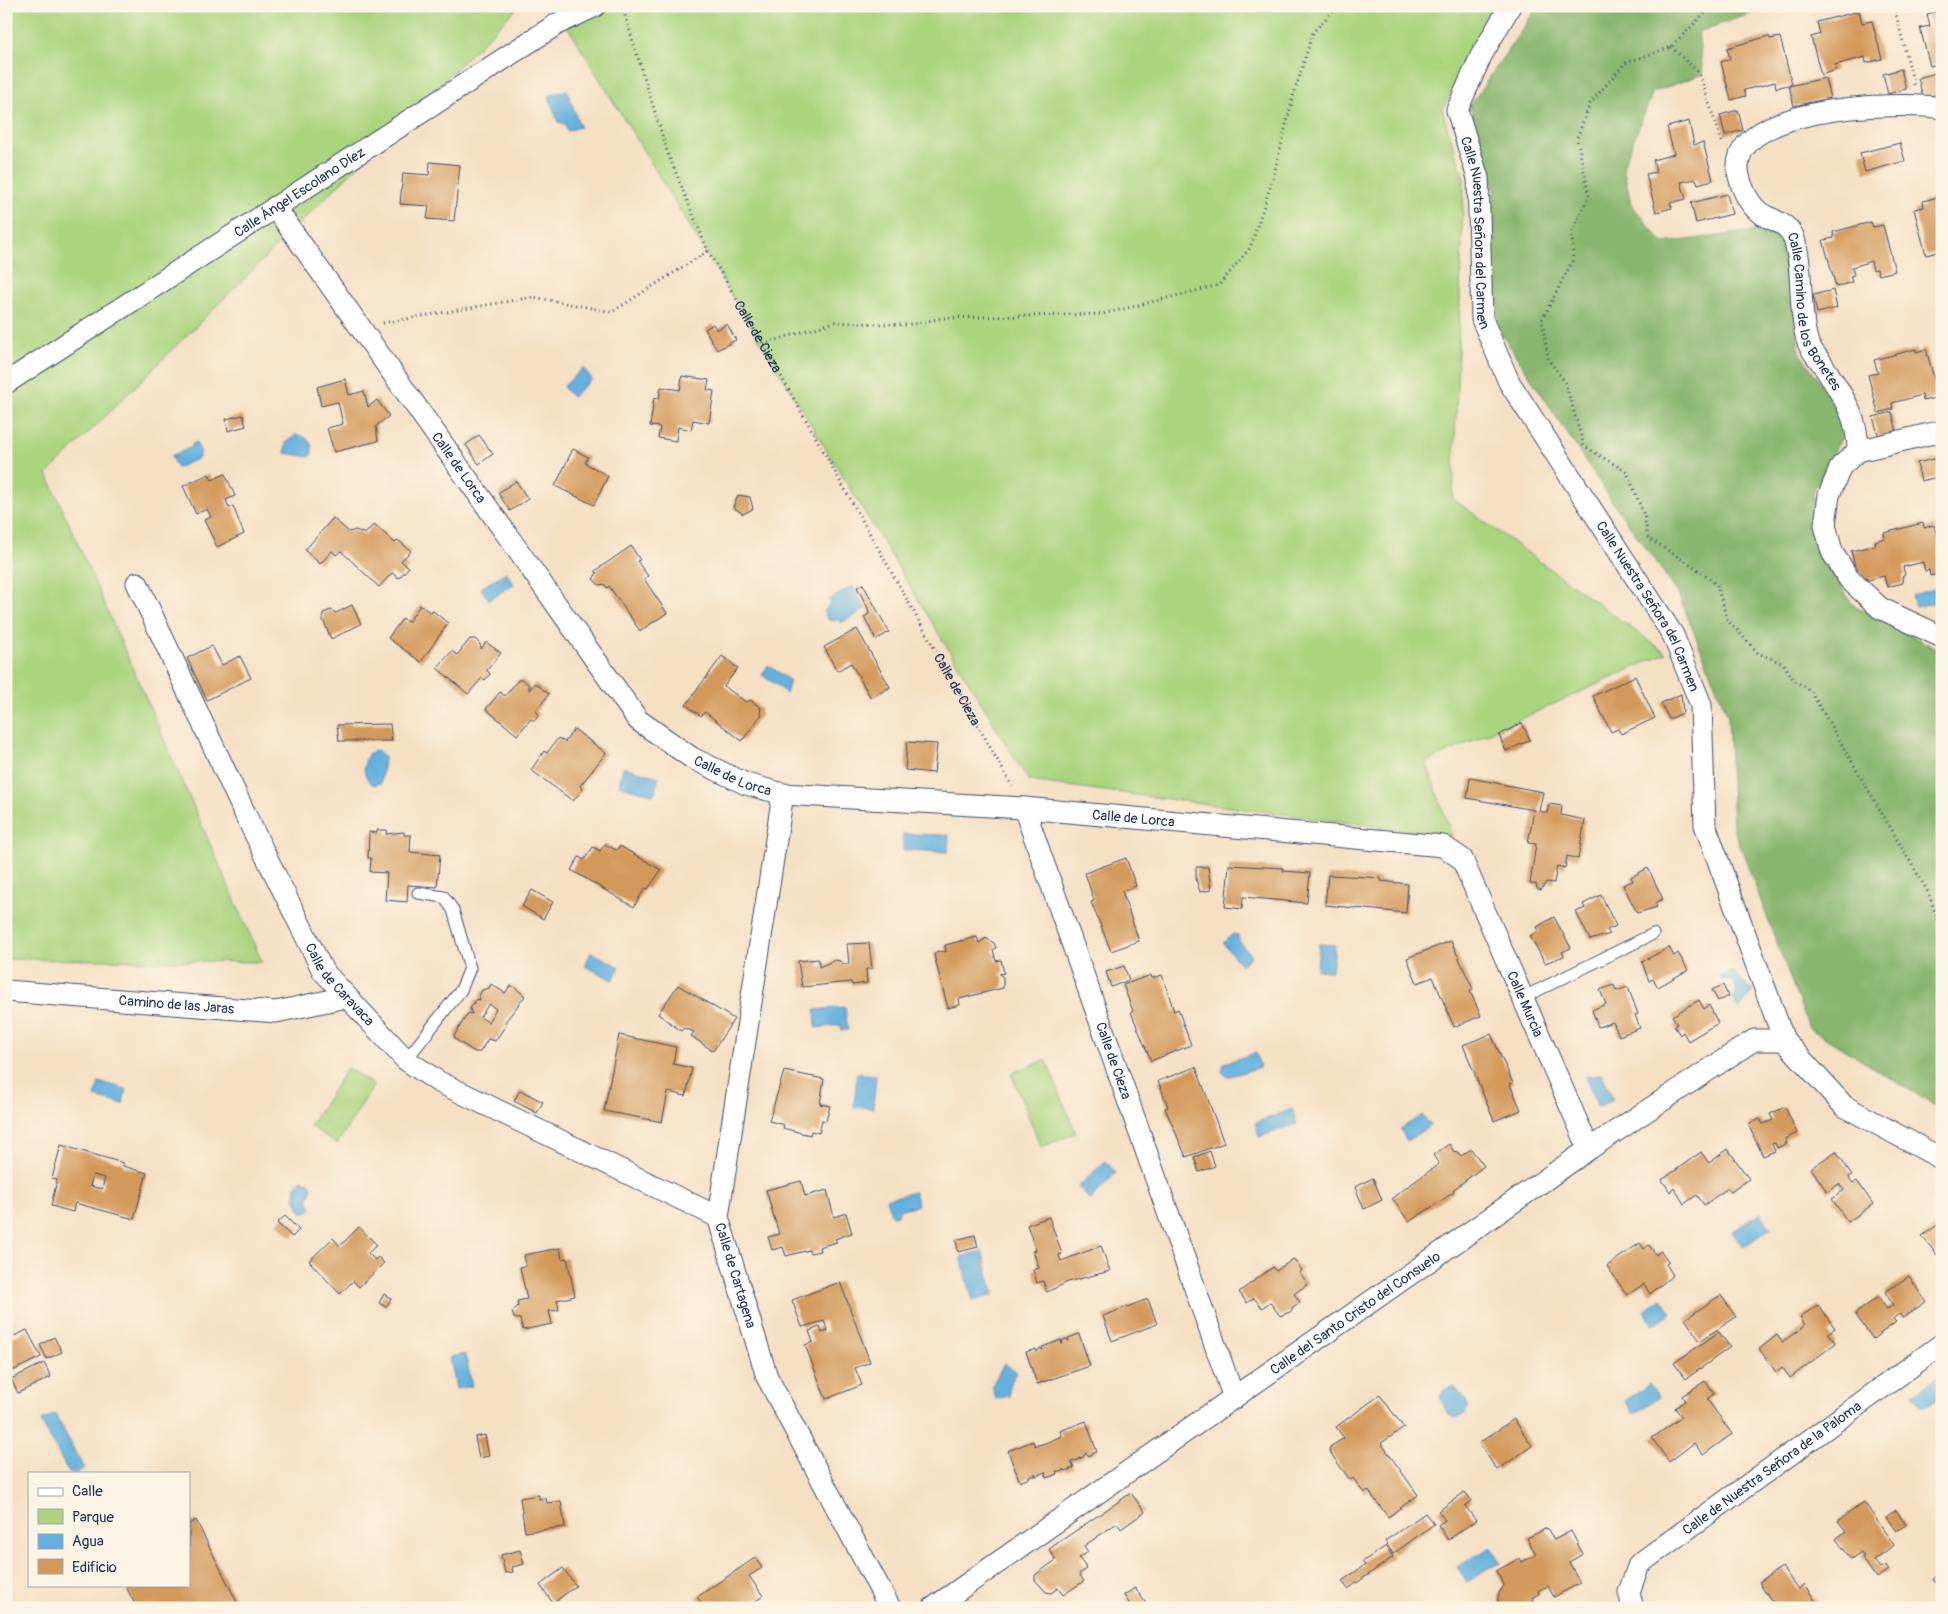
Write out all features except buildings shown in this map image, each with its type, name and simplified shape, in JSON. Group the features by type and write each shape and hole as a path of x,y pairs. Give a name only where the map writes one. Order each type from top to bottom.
{"street":[{"name":"Calle Ángel Escolano Díez","path":"6,383 556,24 595,6"},
{"name":"Calle Nuestra Señora del Carmen","path":"1510,6 1481,56 1458,110 1478,178 1482,319 1509,382 1673,635 1701,705 1705,825 1784,1040 1844,1106 1942,1159"},
{"path":"1740,159 1747,142 1762,131 1783,122 1842,108 1919,105 1942,108"},
{"name":"Calle Camino de los Bonetes","path":"1740,159 1739,178 1748,200 1761,214 1782,223 1794,237 1807,341 1851,410 1858,432 1858,451"},
{"name":"Calle de Lorca","path":"276,207 359,328 512,540 638,720 692,758 746,784 783,794 1024,808 1443,846 1462,859"},
{"path":"1942,431 1858,451 1841,466 1829,495 1825,525 1832,552 1849,579 1880,608 1942,638"},
{"name":"Calle de Caravaca","path":"137,583 247,818 324,971 346,997 406,1060 439,1082 718,1217"},
{"name":"Calle de Cartagena","path":"783,794 718,1217 767,1376 890,1608"},
{"name":"Calle de Cieza","path":"1024,808 1234,1398"},
{"name":"Calle Murcia","path":"1462,859 1588,1149"},
{"name":"Camino de las Jaras","path":"6,991 276,1012 346,997"},
{"name":"Calle del Santo Cristo del Consuelo","path":"933,1608 1588,1149 1754,1040 1784,1040"},
{"name":"Calle de Nuestra Señora de la Paloma","path":"1633,1608 1629,1592 1639,1564 1942,1344"}],"lane":[{"path":"406,1060 461,990 470,968 453,910 444,897 418,892"},
{"path":"1522,998 1653,934"}],"path":[{"name":"Calle de Cieza","path":"622,6 668,154 708,251 763,344 1024,808"},
{"path":"763,344 835,322 907,326 943,318 1103,314 1220,285 1250,248 1273,178 1293,97 1313,32 1338,6"},
{"path":"1712,6 1671,47 1625,63 1590,104 1577,138 1589,196 1572,231 1573,260 1542,320 1548,359 1565,382 1584,446 1627,472 1644,515 1648,538 1693,566 1717,585 1727,619 1758,654 1784,664 1794,680 1810,690 1928,892 1939,923 1942,924"},
{"path":"1894,6 1919,105"},
{"path":"1671,47 1698,74 1724,150 1740,159"},
{"path":"359,328 533,296 612,312 708,251"}],"green space":[{"path":"6,6 519,6 47,474 262,962 6,959"},
{"path":"555,6 1496,6 1442,110 1464,179 1453,499 1666,653 1426,762 1452,836 1029,781"},
{"path":"1538,6 1772,6 1698,32 1703,74 1653,92 1623,166 1631,204 1663,243 1770,229 1783,243 1800,354 1843,412 1844,433 1813,492 1818,548 1852,604 1942,652 1942,1110 1809,1028 1733,827 1728,716 1678,593 1614,504 1491,318 1494,188 1470,106"},
{"path":"1046,1060 1076,1133 1041,1147 1011,1073"},
{"path":"347,1068 374,1085 337,1144 310,1126"}],"water":[{"path":"567,90 580,127 567,131 565,124 558,122 549,96"},
{"path":"583,368 592,379 572,397 563,387"},
{"path":"296,435 304,437 310,442 312,453 310,457 285,453 286,442"},
{"path":"196,442 201,454 198,456 199,458 177,468 171,456 192,447 192,444"},
{"path":"506,572 514,584 489,600 481,588"},
{"path":"853,586 866,609 841,623 839,619 832,621 827,619 824,612 830,603 829,600"},
{"path":"1942,587 1942,601 1915,607 1912,595"},
{"path":"768,665 790,681 786,694 762,675"},
{"path":"378,750 384,757 384,762 381,783 374,785 367,779 364,766 369,753"},
{"path":"623,767 659,777 654,795 619,785"},
{"path":"903,834 949,835 948,852 903,850"},
{"path":"1233,934 1238,935 1239,941 1251,956 1241,965 1223,943"},
{"path":"1319,944 1335,945 1332,971 1317,970"},
{"path":"591,952 620,967 613,980 585,966"},
{"path":"1733,972 1753,991 1739,1010 1732,998 1736,992 1735,984 1729,980 1721,980 1720,975"},
{"path":"845,1007 848,1030 842,1031 841,1025 816,1028 815,1010"},
{"path":"1256,1053 1260,1067 1228,1077 1222,1072 1224,1063"},
{"path":"857,1073 876,1075 873,1108 854,1107"},
{"path":"1602,1074 1613,1100 1598,1107 1585,1077"},
{"path":"99,1082 126,1089 123,1104 95,1097"},
{"path":"1292,1109 1297,1124 1259,1137 1255,1123"},
{"path":"1422,1115 1430,1126 1407,1141 1400,1129"},
{"path":"1105,1161 1116,1173 1090,1200 1078,1187"},
{"path":"301,1180 309,1182 312,1187 308,1199 312,1208 307,1213 301,1211 295,1198 296,1186"},
{"path":"914,1192 918,1205 899,1210 898,1215 892,1216 886,1199"},
{"path":"1760,1213 1771,1228 1743,1247 1732,1232"},
{"path":"982,1251 994,1295 973,1301 961,1257"},
{"path":"1662,1299 1671,1313 1653,1325 1644,1311"},
{"path":"465,1354 472,1386 456,1389 450,1357"},
{"path":"1004,1363 1017,1372 1009,1386 1009,1396 996,1399 992,1386"},
{"path":"1942,1374 1942,1395 1923,1408 1913,1394"},
{"path":"1650,1384 1659,1397 1634,1414 1625,1401"},
{"path":"1454,1387 1465,1398 1468,1407 1465,1414 1455,1418 1448,1414 1440,1397 1444,1390"},
{"path":"55,1414 84,1468 78,1472 68,1472 41,1421"},
{"path":"1491,1547 1500,1562 1467,1582 1457,1567"}]}
